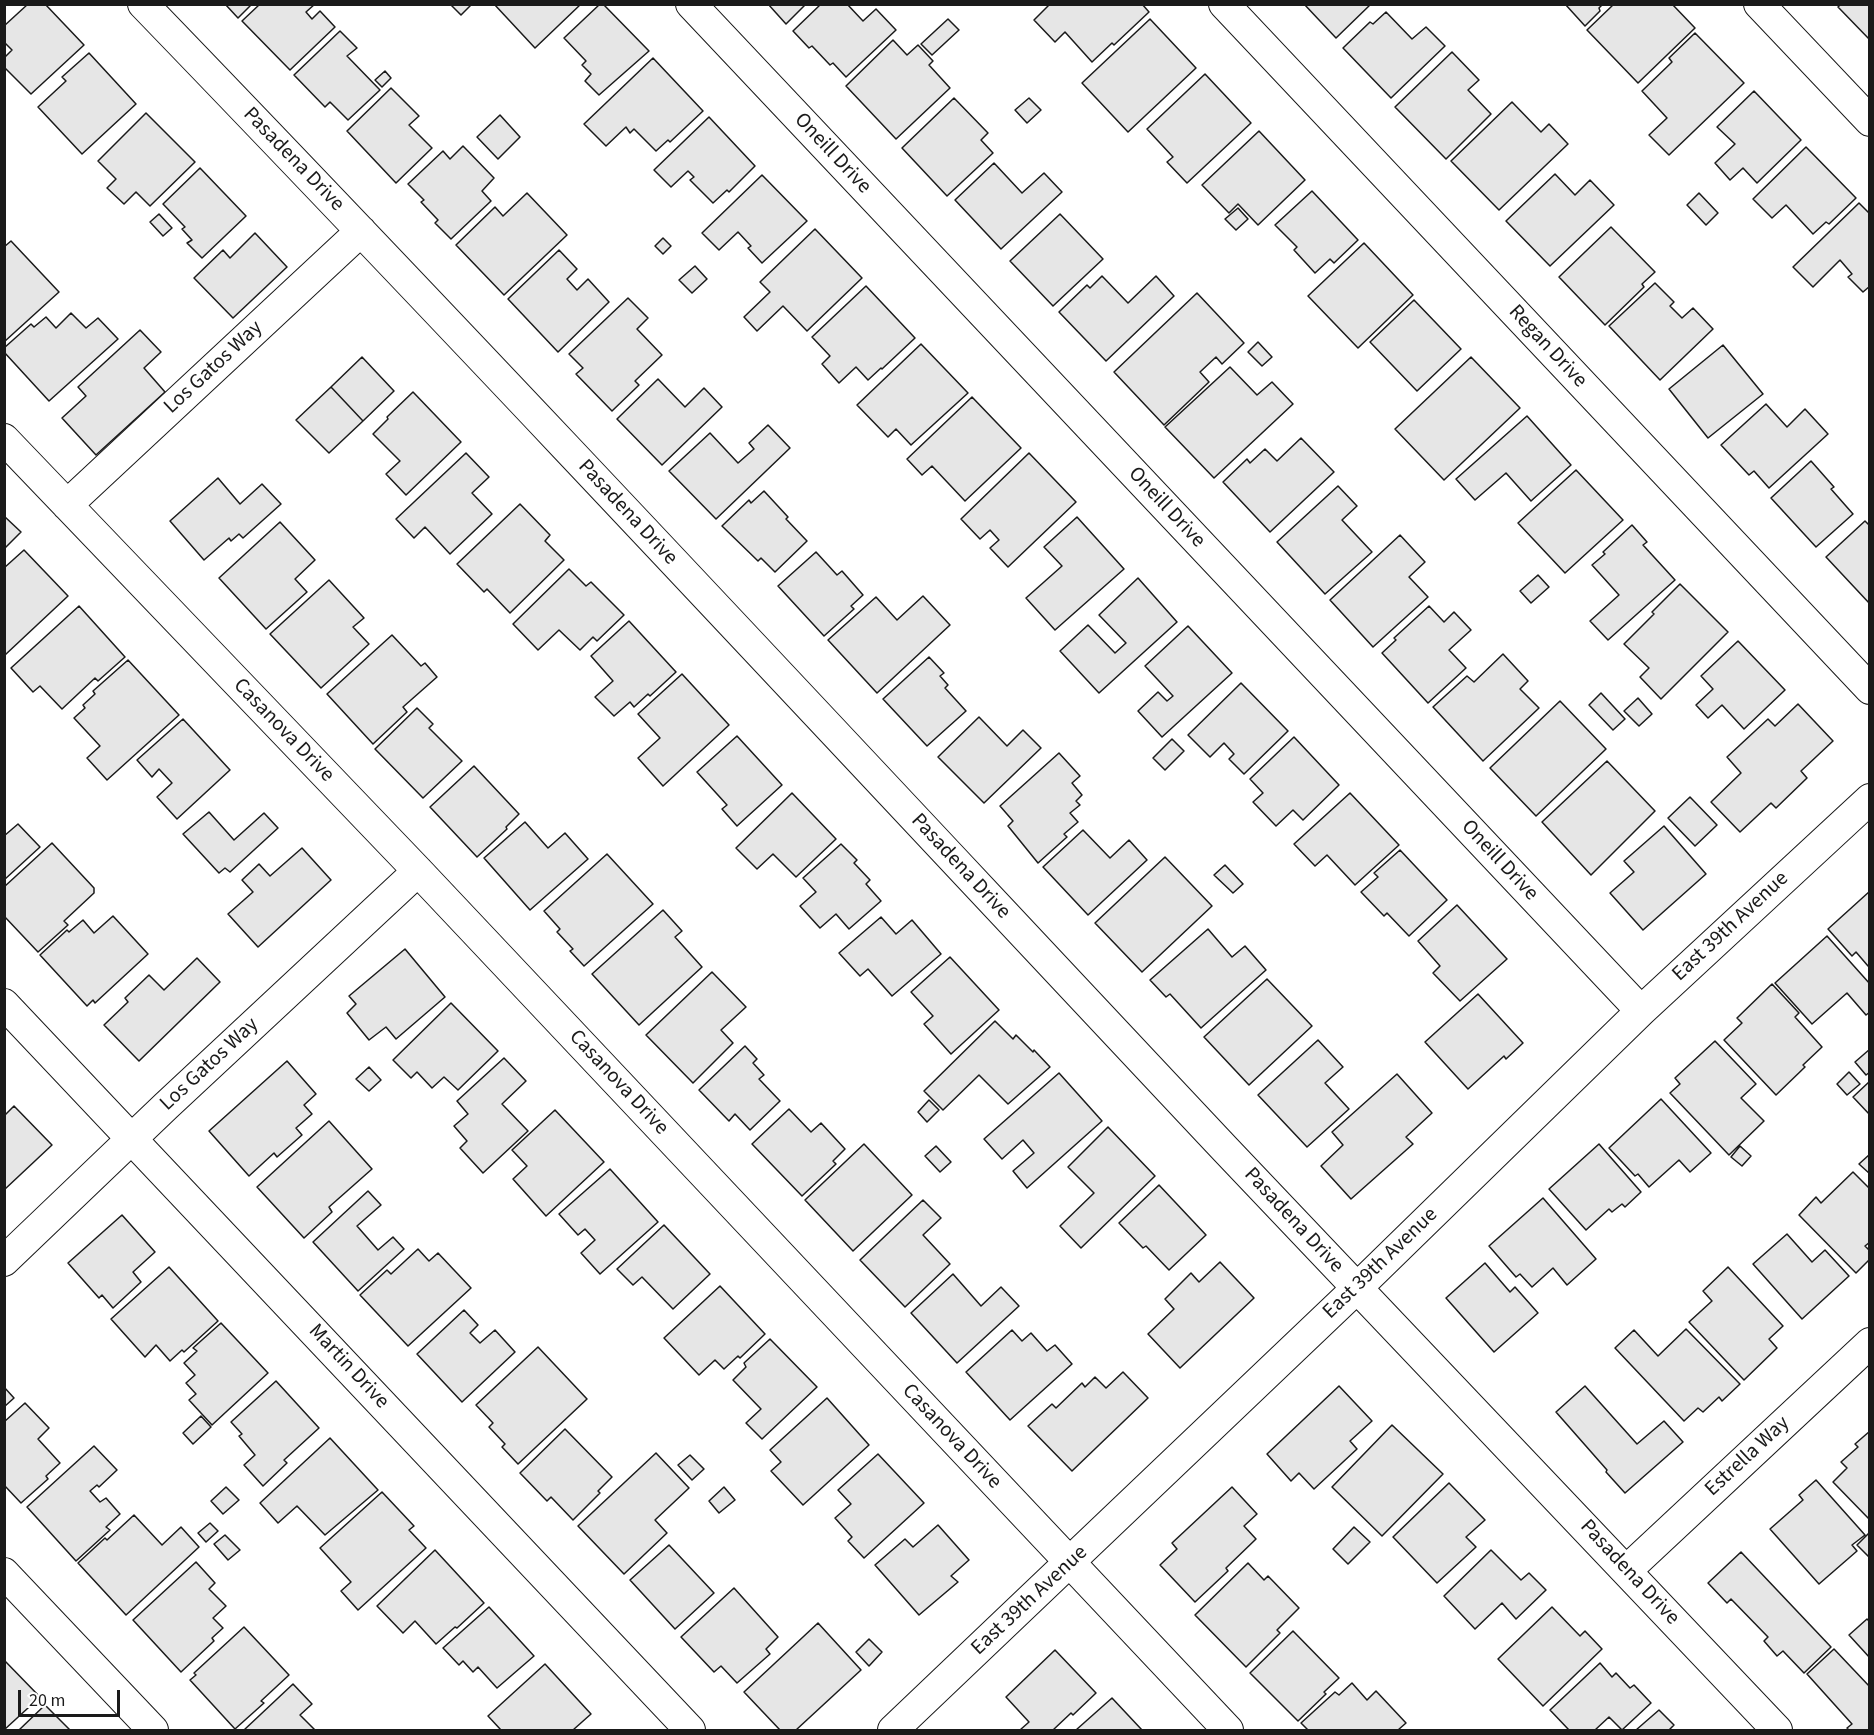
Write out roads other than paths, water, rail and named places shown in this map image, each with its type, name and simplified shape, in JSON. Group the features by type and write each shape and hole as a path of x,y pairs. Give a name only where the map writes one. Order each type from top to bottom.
{"street":[{"name":"Pasadena Drive","path":"142,4 362,231 1356,1289 1627,1570 1777,1731"},
{"name":"Oneill Drive","path":"691,4 1641,1011"},
{"name":"Regan Drive","path":"1224,4 1869,689"},
{"path":"1759,4 1869,122"},
{"name":"Los Gatos Way","path":"67,505 362,231"},
{"name":"Casanova Drive","path":"4,439 418,871 1228,1731"},
{"name":"East 39th Avenue","path":"893,1731 1356,1289 1641,1011 1869,799"},
{"name":"Los Gatos Way","path":"4,1261 418,871"},
{"name":"Martin Drive","path":"4,1004 690,1731"},
{"name":"Estrella Way","path":"1627,1570 1869,1343"},
{"path":"4,1573 153,1731"}]}
